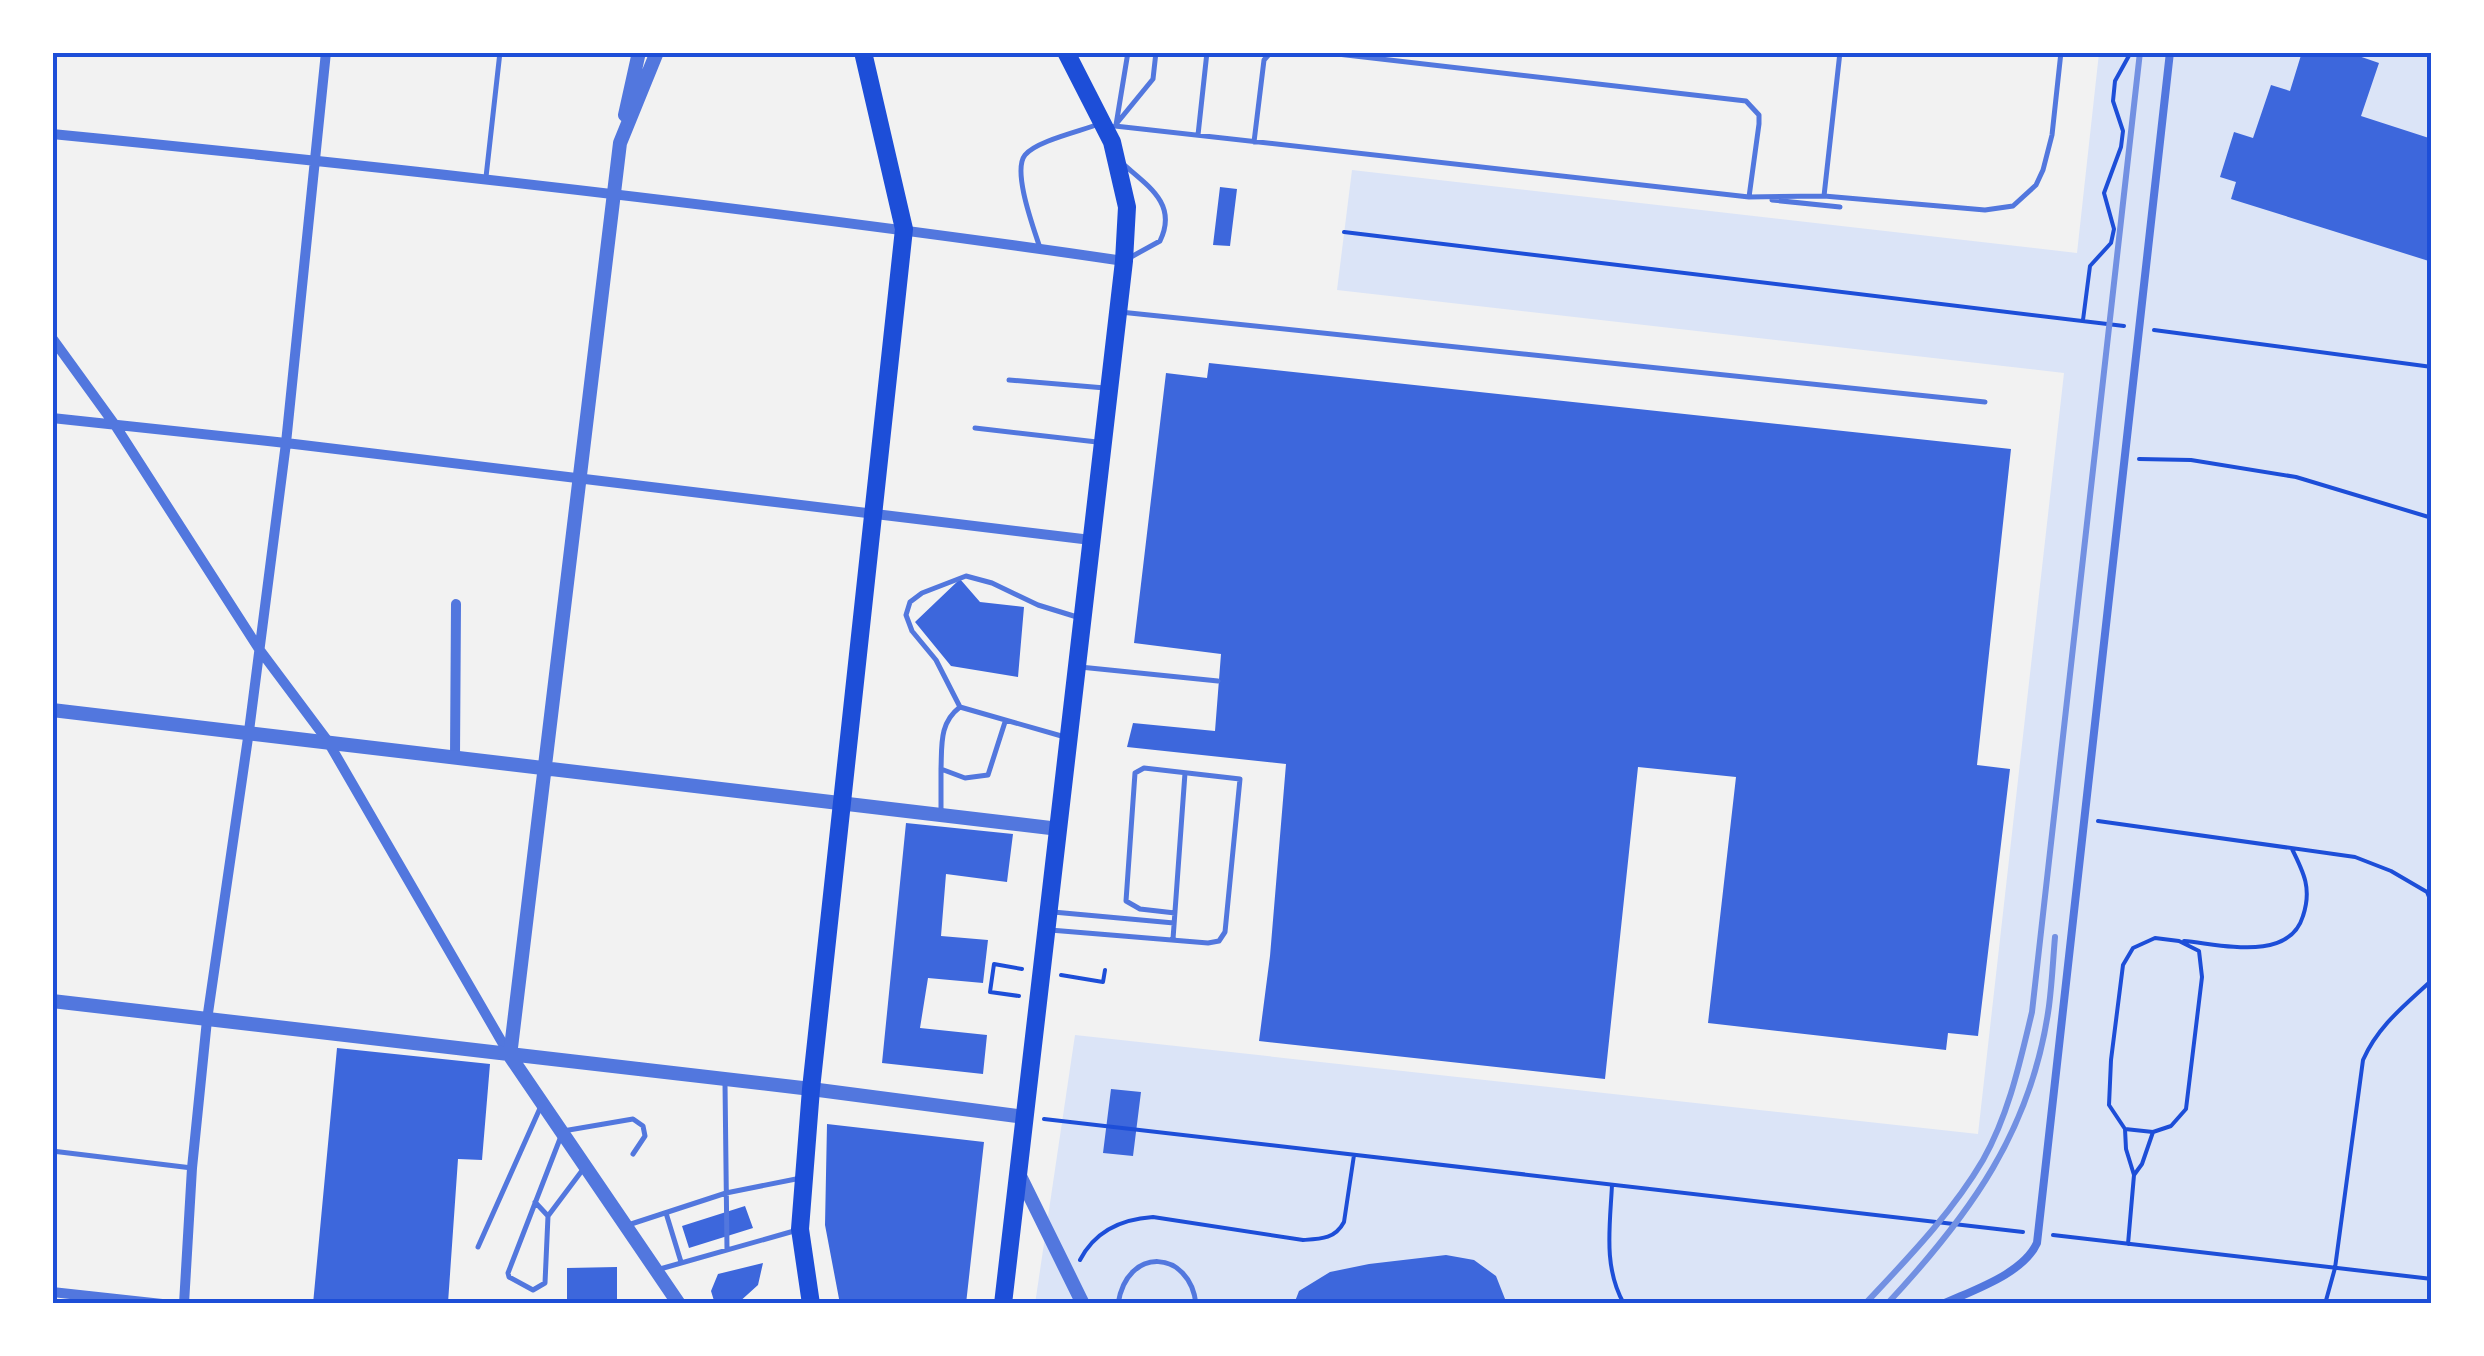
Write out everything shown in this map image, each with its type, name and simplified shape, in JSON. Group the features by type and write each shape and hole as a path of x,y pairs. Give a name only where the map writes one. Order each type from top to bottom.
{"main road":[{"path":"811,1304 800,1229 811,1089 904,229 863,52"},
{"path":"1003,1304 1124,261 1127,207 1111,138 1066,52"}],"street":[{"path":"184,1304 192,1168 207,1020 286,443 326,52"},
{"path":"510,1056 613,195 639,52"},
{"path":"620,142 658,52"},
{"path":"1944,1304 2016,1268 2032,1253 2038,1234 2170,52"},
{"path":"52,134 317,160 904,229 1124,261"},
{"path":"52,338 115,425 258,649 326,740 510,1056 679,1304"},
{"path":"52,418 1091,540"},
{"path":"455,756 456,604"},
{"path":"52,710 1059,829"},
{"path":"52,1001 725,1078 1024,1117"},
{"path":"1018,1172 1083,1304"},
{"path":"52,1292 162,1304"}],"lane":[{"path":"486,180 500,52"},
{"path":"1111,138 1128,52"},
{"path":"1111,138 1153,79 1156,52"},
{"path":"1198,135 1207,52"},
{"path":"1254,142 1264,60 1270,52"},
{"path":"1320,52 1746,100 1759,115 1760,124 1750,197"},
{"path":"1824,196 1840,52"},
{"path":"1750,197 1824,196 1985,210 2013,206 2036,185 2043,170 2052,135 2061,52"},
{"path":"1040,248 1025,195 1022,158 1033,148 1111,138 1198,135 1840,208"},
{"path":"1111,138 1158,194 1166,217 1160,241 1124,261"},
{"path":"1118,312 1985,402"},
{"path":"1009,380 1108,389"},
{"path":"976,428 1101,443"},
{"path":"960,707 936,660 912,631 906,616 910,602 922,593 966,576 992,583 1038,606 1082,618"},
{"path":"1077,667 1218,681"},
{"path":"960,707 1069,738"},
{"path":"940,813 943,730 949,716 960,707"},
{"path":"941,769 965,778 988,775 1005,722"},
{"path":"1048,921 1173,940 1219,941 1226,932 1240,780 1144,768 1136,772 1126,901 1132,906 1175,913"},
{"path":"1173,940 1185,773"},
{"path":"1048,921 1174,924"},
{"path":"725,1078 727,1250"},
{"path":"478,1247 542,1103"},
{"path":"586,1165 548,1216 544,1283 533,1290 508,1274 564,1131 633,1119 642,1126 645,1136 633,1154"},
{"path":"52,1150 192,1168"},
{"path":"626,1225 726,1193 804,1178"},
{"path":"535,1202 548,1216"},
{"path":"666,1212 682,1263"},
{"path":"658,1270 800,1229"},
{"path":"1118,1304 1125,1278 1136,1266 1152,1262 1179,1269 1190,1282 1196,1304"}],"path":[{"path":"2082,320 2090,266 2111,242 2114,229 2104,192 2123,131 2114,101 2115,82 2131,52"},
{"path":"1344,232 2082,320 2432,367"},
{"path":"2124,459 2191,460 2296,477 2432,518"},
{"path":"2084,820 2356,857 2429,891 2432,904"},
{"path":"2128,1244 2134,1175 2124,1129 2109,1105 2123,965 2133,948 2155,938 2266,946 2287,940 2301,923 2308,901 2308,880 2291,848"},
{"path":"2124,1129 2153,1132 2171,1126 2186,1109 2202,977 2198,951 2179,940"},
{"path":"994,964 990,992 1039,998"},
{"path":"1104,982 1105,970"},
{"path":"2325,1304 2335,1268 2362,1060 2372,1039 2392,1014 2432,980"},
{"path":"1024,1117 2432,1279"},
{"path":"2134,1175 2153,1132"},
{"path":"1075,1272 1096,1240 1113,1225 1132,1218 1153,1216 1303,1240 1325,1239 1339,1232 1344,1222 1354,1155"},
{"path":"1612,1185 1609,1258 1615,1287 1624,1304"}],"shaded area":[{"path":"2099,53 2431,53 2431,1303 1035,1304 1075,1035 1978,1134 2064,373 1337,290 1352,170 2077,253"}],"building":[{"path":"2302,52 2347,52 2379,63 2361,116 2432,139 2432,262 2231,199 2236,182 2220,177 2234,132 2253,138 2271,85 2290,91"},
{"path":"1220,187 1237,189 1230,246 1213,245"},
{"path":"1209,363 2011,449 1977,765 2010,769 1978,1036 1948,1033 1946,1050 1708,1023 1736,777 1638,767 1605,1079 1259,1041 1286,764 1127,747 1133,723 1215,731 1221,654 1134,643 1166,373 1207,378"},
{"path":"960,579 980,602 1024,607 1018,677 951,666 915,622"},
{"path":"906,823 1013,834 1007,882 946,874 941,936 988,940 983,983 928,978 920,1028 987,1035 983,1074 882,1063"},
{"path":"337,1048 490,1064 482,1160 458,1159 448,1303 313,1304"},
{"path":"1111,1089 1141,1092 1133,1156 1103,1153"},
{"path":"827,1124 984,1142 966,1304 840,1304 825,1225"},
{"path":"745,1206 753,1228 689,1248 682,1226"},
{"path":"1446,1255 1474,1260 1496,1276 1507,1304 1294,1304 1299,1291 1330,1272"},
{"path":"763,1263 758,1285 737,1304 715,1304 711,1291 718,1274"},
{"path":"617,1267 617,1304 567,1304 567,1268"}],"railway":[{"path":"1865,1304 1943,1217 1983,1160 2007,1106 2032,1012 2140,52"},
{"path":"1887,1304 1970,1203 2012,1131 2041,1051 2055,937"}]}
